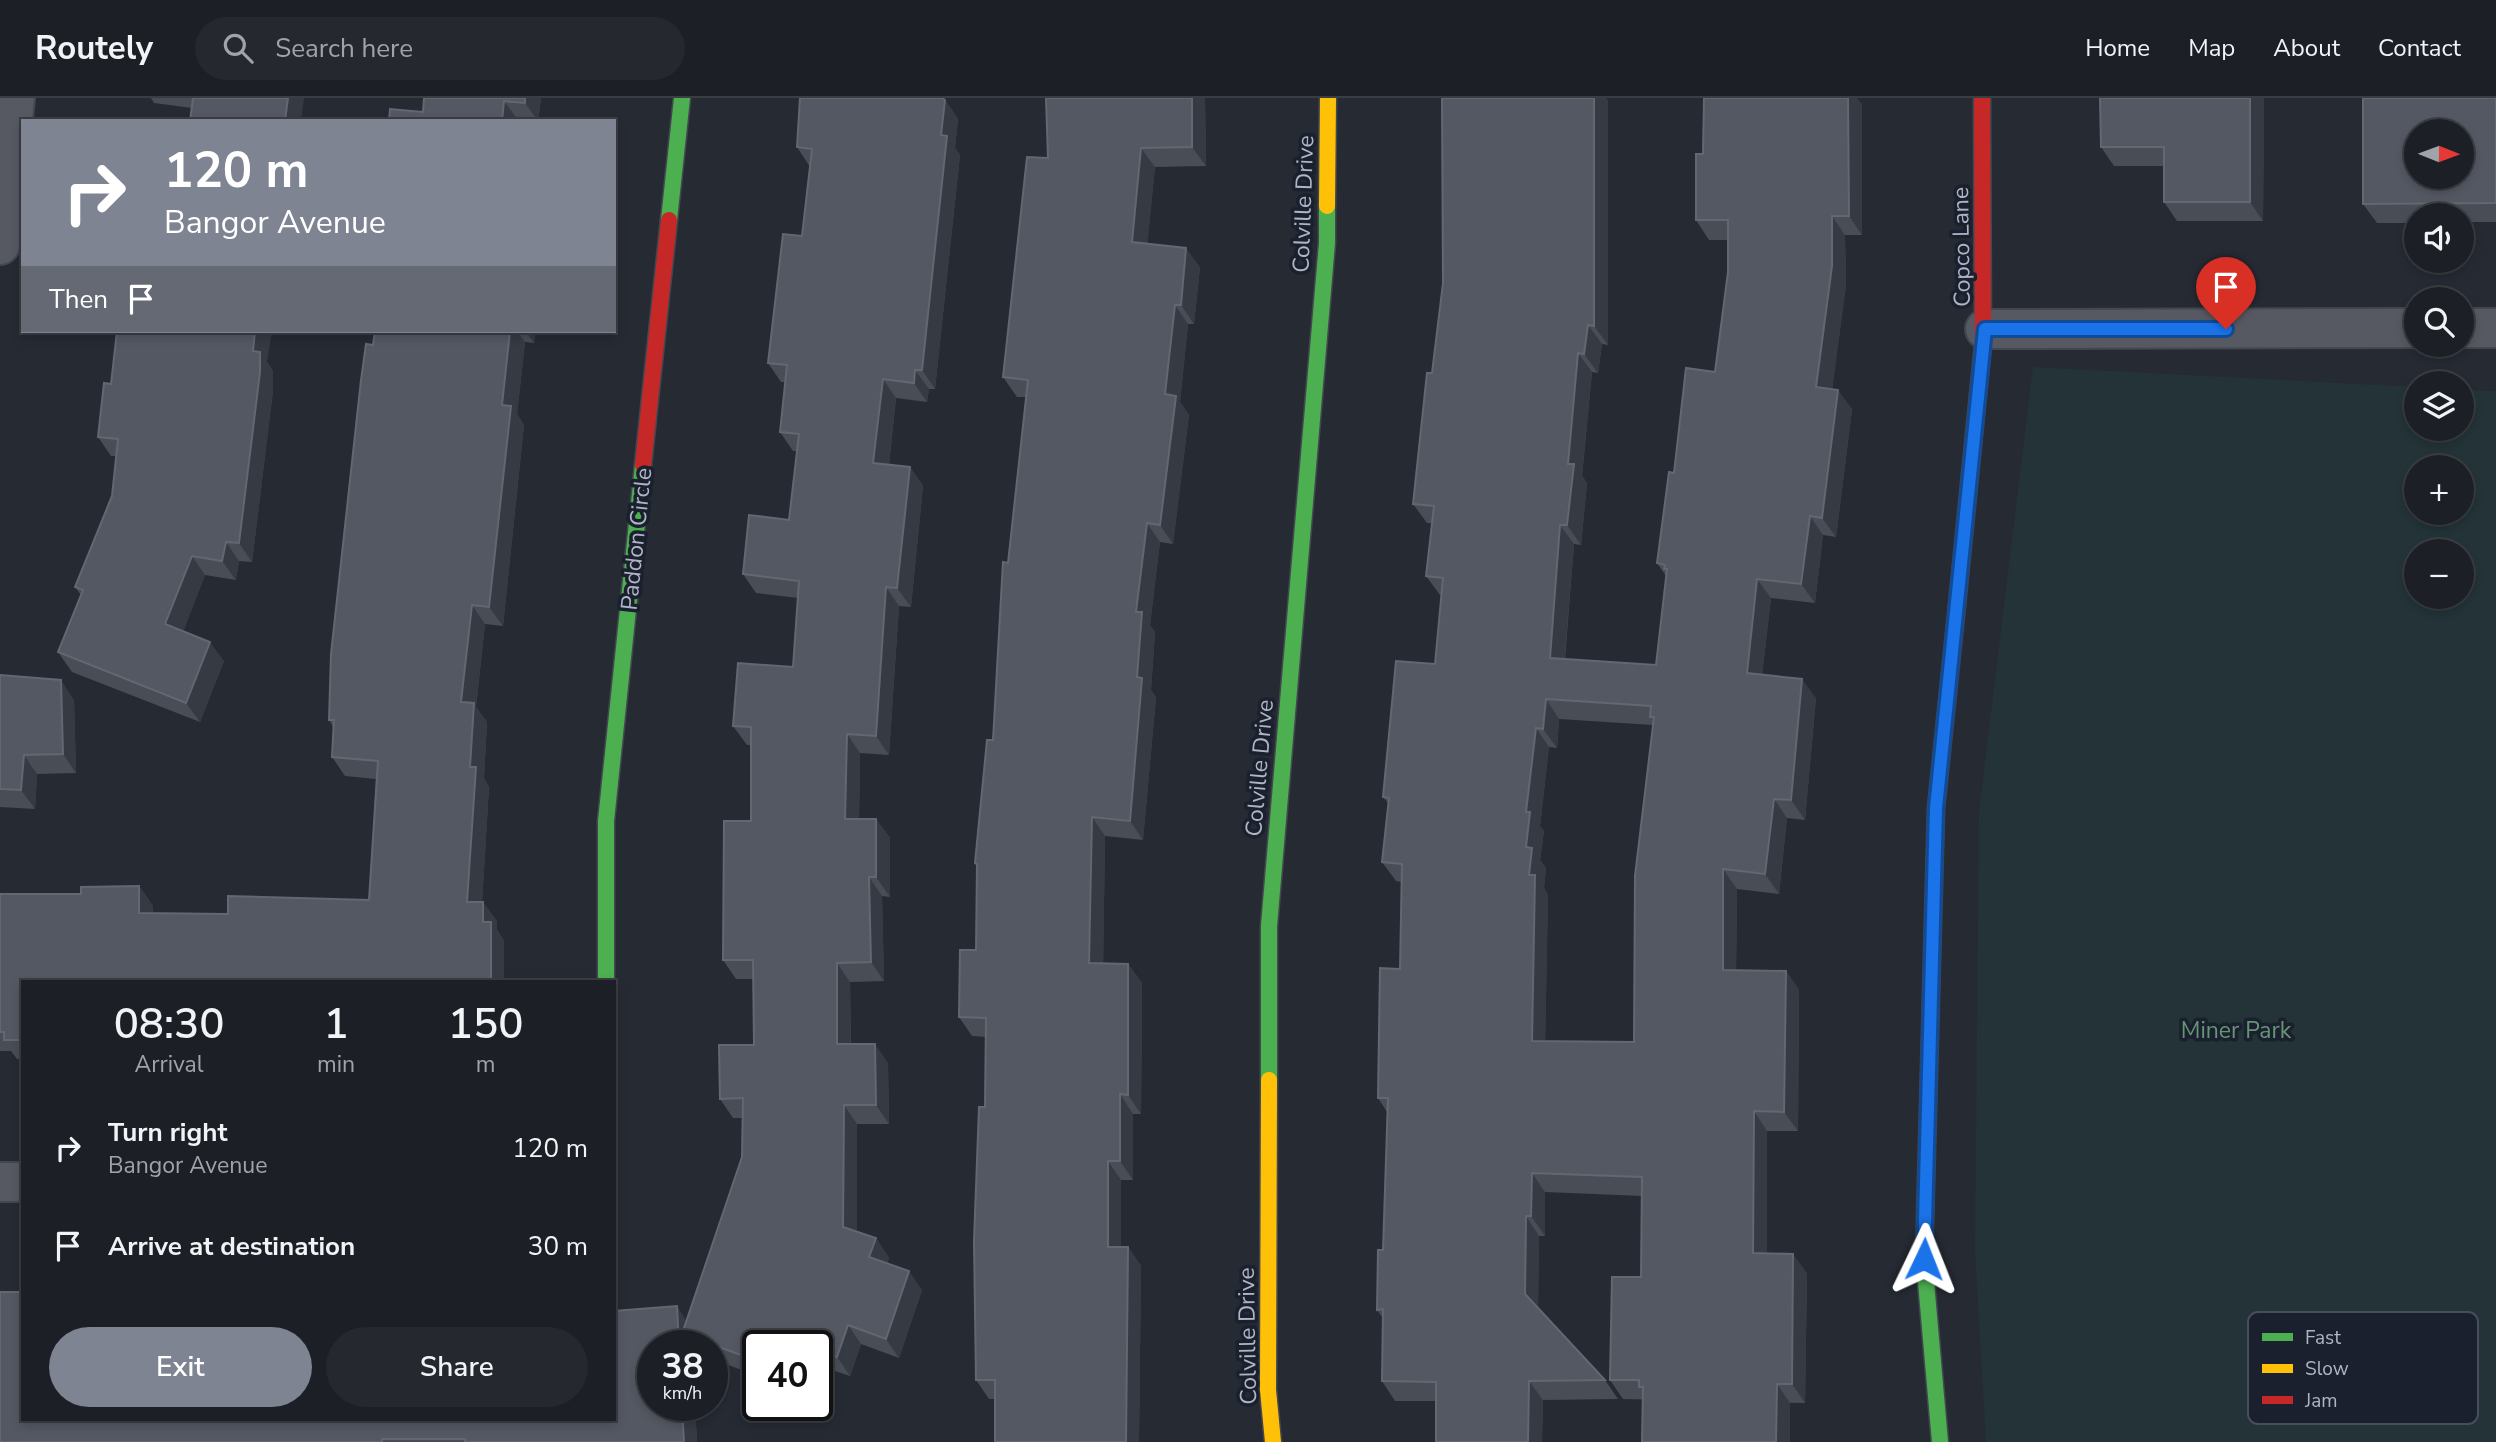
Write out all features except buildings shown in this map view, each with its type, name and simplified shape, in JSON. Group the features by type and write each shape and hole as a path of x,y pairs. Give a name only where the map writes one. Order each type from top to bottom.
{"street":[{"path":"0,245 15,98"},
{"name":"Paddon Circle","path":"606,980 606,821 682,98"},
{"name":"Colville Drive","path":"1273,1442 1268,1391 1269,926 1327,243 1328,98"},
{"name":"Copco Lane","path":"1940,1442 1924,1259 1936,808 1985,329 1982,98"},
{"path":"1985,329 2404,328"},
{"path":"2474,328 2496,328"},
{"path":"0,1182 21,1182"}],"green space":[{"name":"Miner Park","path":"2033,367 2404,386 2404,441 2474,441 2474,390 2496,391 2496,1442 1986,1442 1975,1249 1979,812"}],"traffic: fast":[{"path":"669,220 682,98"},
{"path":"1269,1080 1269,926 1327,243 1327,206"},
{"path":"606,980 606,821 643,465"},
{"path":"1940,1442 1924,1259 1936,808 1957,605"}],"traffic: slow":[{"path":"1327,206 1328,98"},
{"path":"1957,605 1983,345"},
{"path":"1269,1080 1268,1390 1273,1442"}],"traffic: jam":[{"path":"1982,98 1983,345"},
{"path":"643,465 669,220"}],"route":[{"path":"1924,1259 1936,808 1985,329 2226,329"}]}
